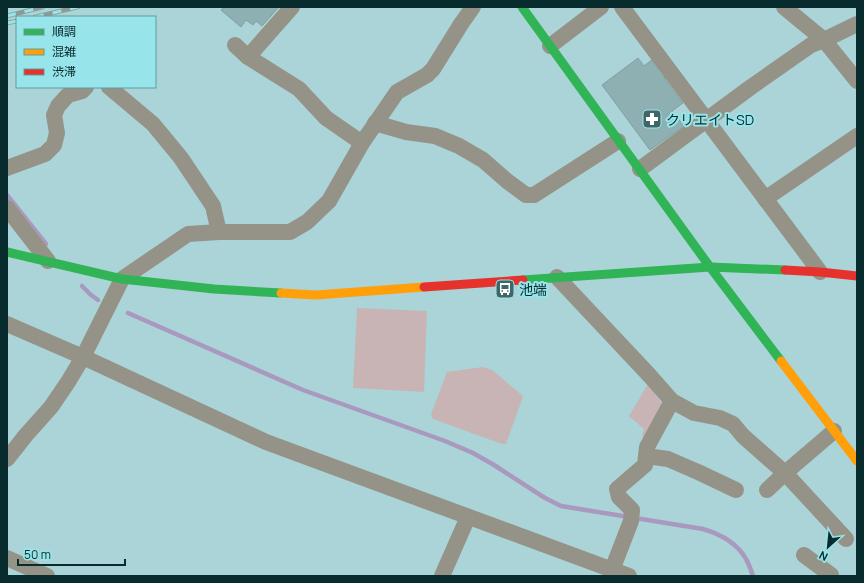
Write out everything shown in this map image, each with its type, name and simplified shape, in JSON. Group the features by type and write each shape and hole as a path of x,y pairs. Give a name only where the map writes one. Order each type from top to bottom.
{"street":[{"path":"248,57 292,7"},
{"path":"7,459 51,407 68,382 83,357 122,279 188,234 219,232 290,232 307,222 329,201 362,143 397,92 427,75 433,69 473,7"},
{"path":"522,7 710,267 857,461"},
{"path":"550,46 602,7"},
{"path":"622,7 820,272"},
{"path":"784,7 824,40 857,81"},
{"path":"640,169 811,44 824,40 857,24"},
{"path":"235,45 248,57 298,89 326,118 362,143"},
{"path":"7,168 45,154 54,145 57,133 54,115 58,106 68,95 82,91 85,88"},
{"path":"110,88 153,124 181,158 214,206 219,232"},
{"path":"375,123 406,132 435,136 459,146 483,160 506,181 526,194 534,195 618,141"},
{"path":"765,199 857,136"},
{"path":"7,208 48,261"},
{"path":"7,252 122,279 214,289 316,295 710,267 820,272 857,276"},
{"path":"557,277 650,376 672,402 694,413 720,418 733,424 743,436 785,473 846,539"},
{"path":"7,324 83,357 266,442 629,576"},
{"path":"612,570 632,516 619,497 617,489 645,465 647,447 672,402"},
{"path":"767,490 834,431"},
{"path":"646,456 668,459 736,490"},
{"path":"442,576 468,517"},
{"path":"804,555 832,576"},
{"path":"7,558 47,576"}],"shaded area":[{"path":"357,308 427,311 424,392 353,388"},
{"path":"483,367 492,370 523,396 506,444 502,444 433,419 431,414 447,372"},
{"path":"648,384 663,405 645,438 642,435 644,429 629,416"}],"building":[{"path":"224,7 279,7 262,26 256,21 253,25 246,20 241,27 221,10"},
{"path":"638,58 644,66 653,59 666,76 664,78 683,103 672,111 684,126 650,150 602,85"}],"waterway":[{"path":"7,195 46,244"},
{"path":"82,286 98,300"},
{"path":"128,313 303,390 445,441 473,453 545,498 561,506 703,529 716,534 728,540 738,548 747,561 753,576"}],"railway":[{"path":"7,16 43,7"},
{"path":"39,16 78,7"},
{"path":"7,23 16,21"}],"traffic: fast":[{"path":"522,7 710,267 781,361"},
{"path":"7,252 122,279 214,289 281,293"},
{"path":"523,280 710,267 785,270"}],"traffic: slow":[{"path":"281,293 316,295 424,287"},
{"path":"781,361 857,461"}],"traffic: jam":[{"path":"785,270 857,276"},
{"path":"424,287 523,280"}],"place":[{"name":"クリエイトSD","path":"652,119"},
{"name":"池端","path":"505,289"}]}
